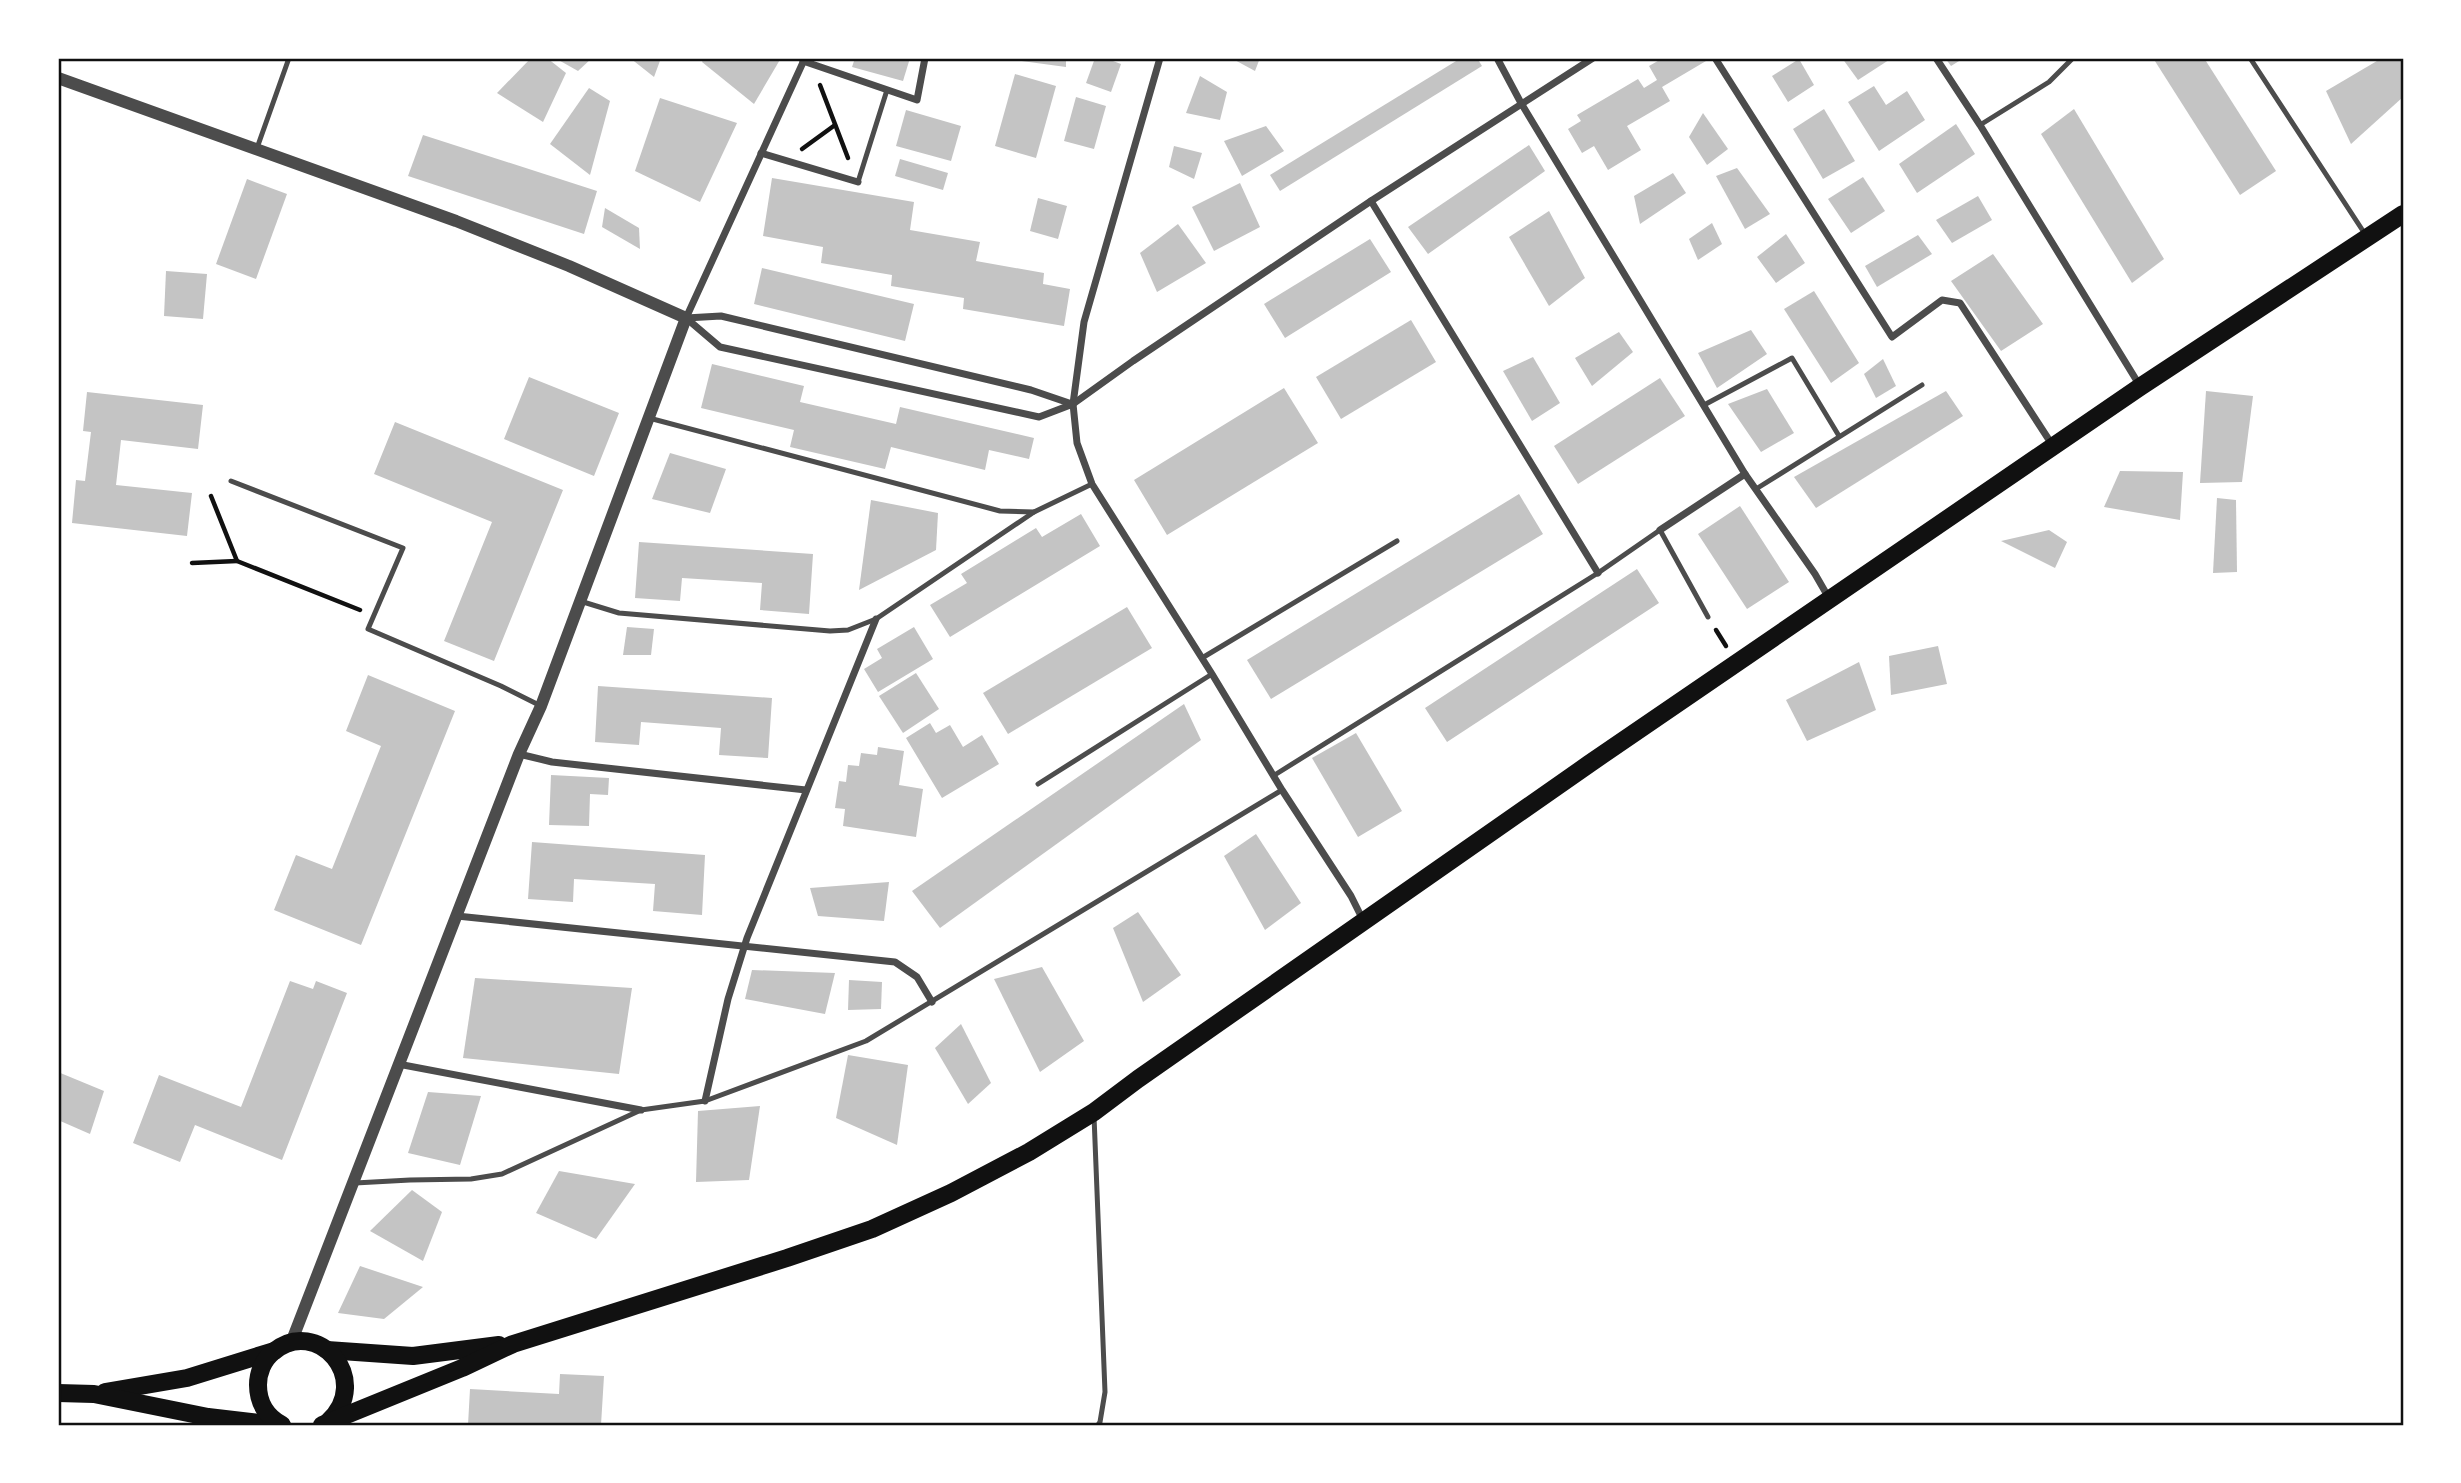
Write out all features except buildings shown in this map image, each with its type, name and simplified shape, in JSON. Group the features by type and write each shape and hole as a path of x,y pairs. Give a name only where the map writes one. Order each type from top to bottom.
{"main road":[{"path":"322,1425 462,1368 513,1344 872,1229 995,1170 1094,1112 1364,922 2140,387 2403,214"},
{"path":"94,1394 187,1378 283,1346 304,1342 327,1350 340,1364 346,1381 340,1408 322,1425"},
{"path":"327,1350 413,1356 513,1344"},
{"path":"282,1425 264,1408 258,1391 263,1364 283,1346"},
{"path":"58,1393 94,1394 208,1417 276,1425"}],"street":[{"path":"283,1346 352,1184 519,754 541,706 686,318 804,60 917,100 925,58"},
{"path":"1160,58 1084,321 1073,404 1077,443 1092,484 1273,776 1351,896 1364,922"},
{"path":"1497,58 1521,103 1745,474 1815,574 1830,600"},
{"path":"58,78 456,221 569,266 686,318 720,347 1039,417 1073,404 1371,201 1593,58"},
{"path":"1715,58 1892,337 1942,300 1960,303 2053,447"},
{"path":"1936,58 2140,387"},
{"path":"761,153 858,182"},
{"path":"1371,201 1598,573"},
{"path":"686,318 721,316 1031,390 1073,404"},
{"path":"1660,530 1745,474"},
{"path":"705,1101 728,999 744,948 876,618"},
{"path":"519,754 552,762 806,790"},
{"path":"457,916 895,962 917,977 932,1002"},
{"path":"397,1064 641,1110"}],"lane":[{"path":"256,151 289,58"},
{"path":"1980,125 2049,82 2073,58"},
{"path":"2250,58 2368,238"},
{"path":"858,182 887,90"},
{"path":"1703,405 1792,358 1839,436"},
{"path":"1756,489 1922,385"},
{"path":"649,418 1000,511 1034,512"},
{"path":"231,481 403,548 368,629 541,706"},
{"path":"580,601 619,614 830,631 848,630 876,618 1034,512 1092,484"},
{"path":"1273,776 1598,573 1660,530 1708,617"},
{"path":"1202,658 1397,541"},
{"path":"1038,784 1212,674"},
{"path":"352,1184 471,1179 502,1174 641,1110 705,1101 866,1041 1282,790"},
{"path":"1094,1112 1105,1392 1098,1425"}],"path":[{"path":"812,64 858,182"},
{"path":"786,160 835,125"},
{"path":"211,496 237,561"},
{"path":"192,563 237,561 374,616"},
{"path":"1708,617 1737,664"}]}
